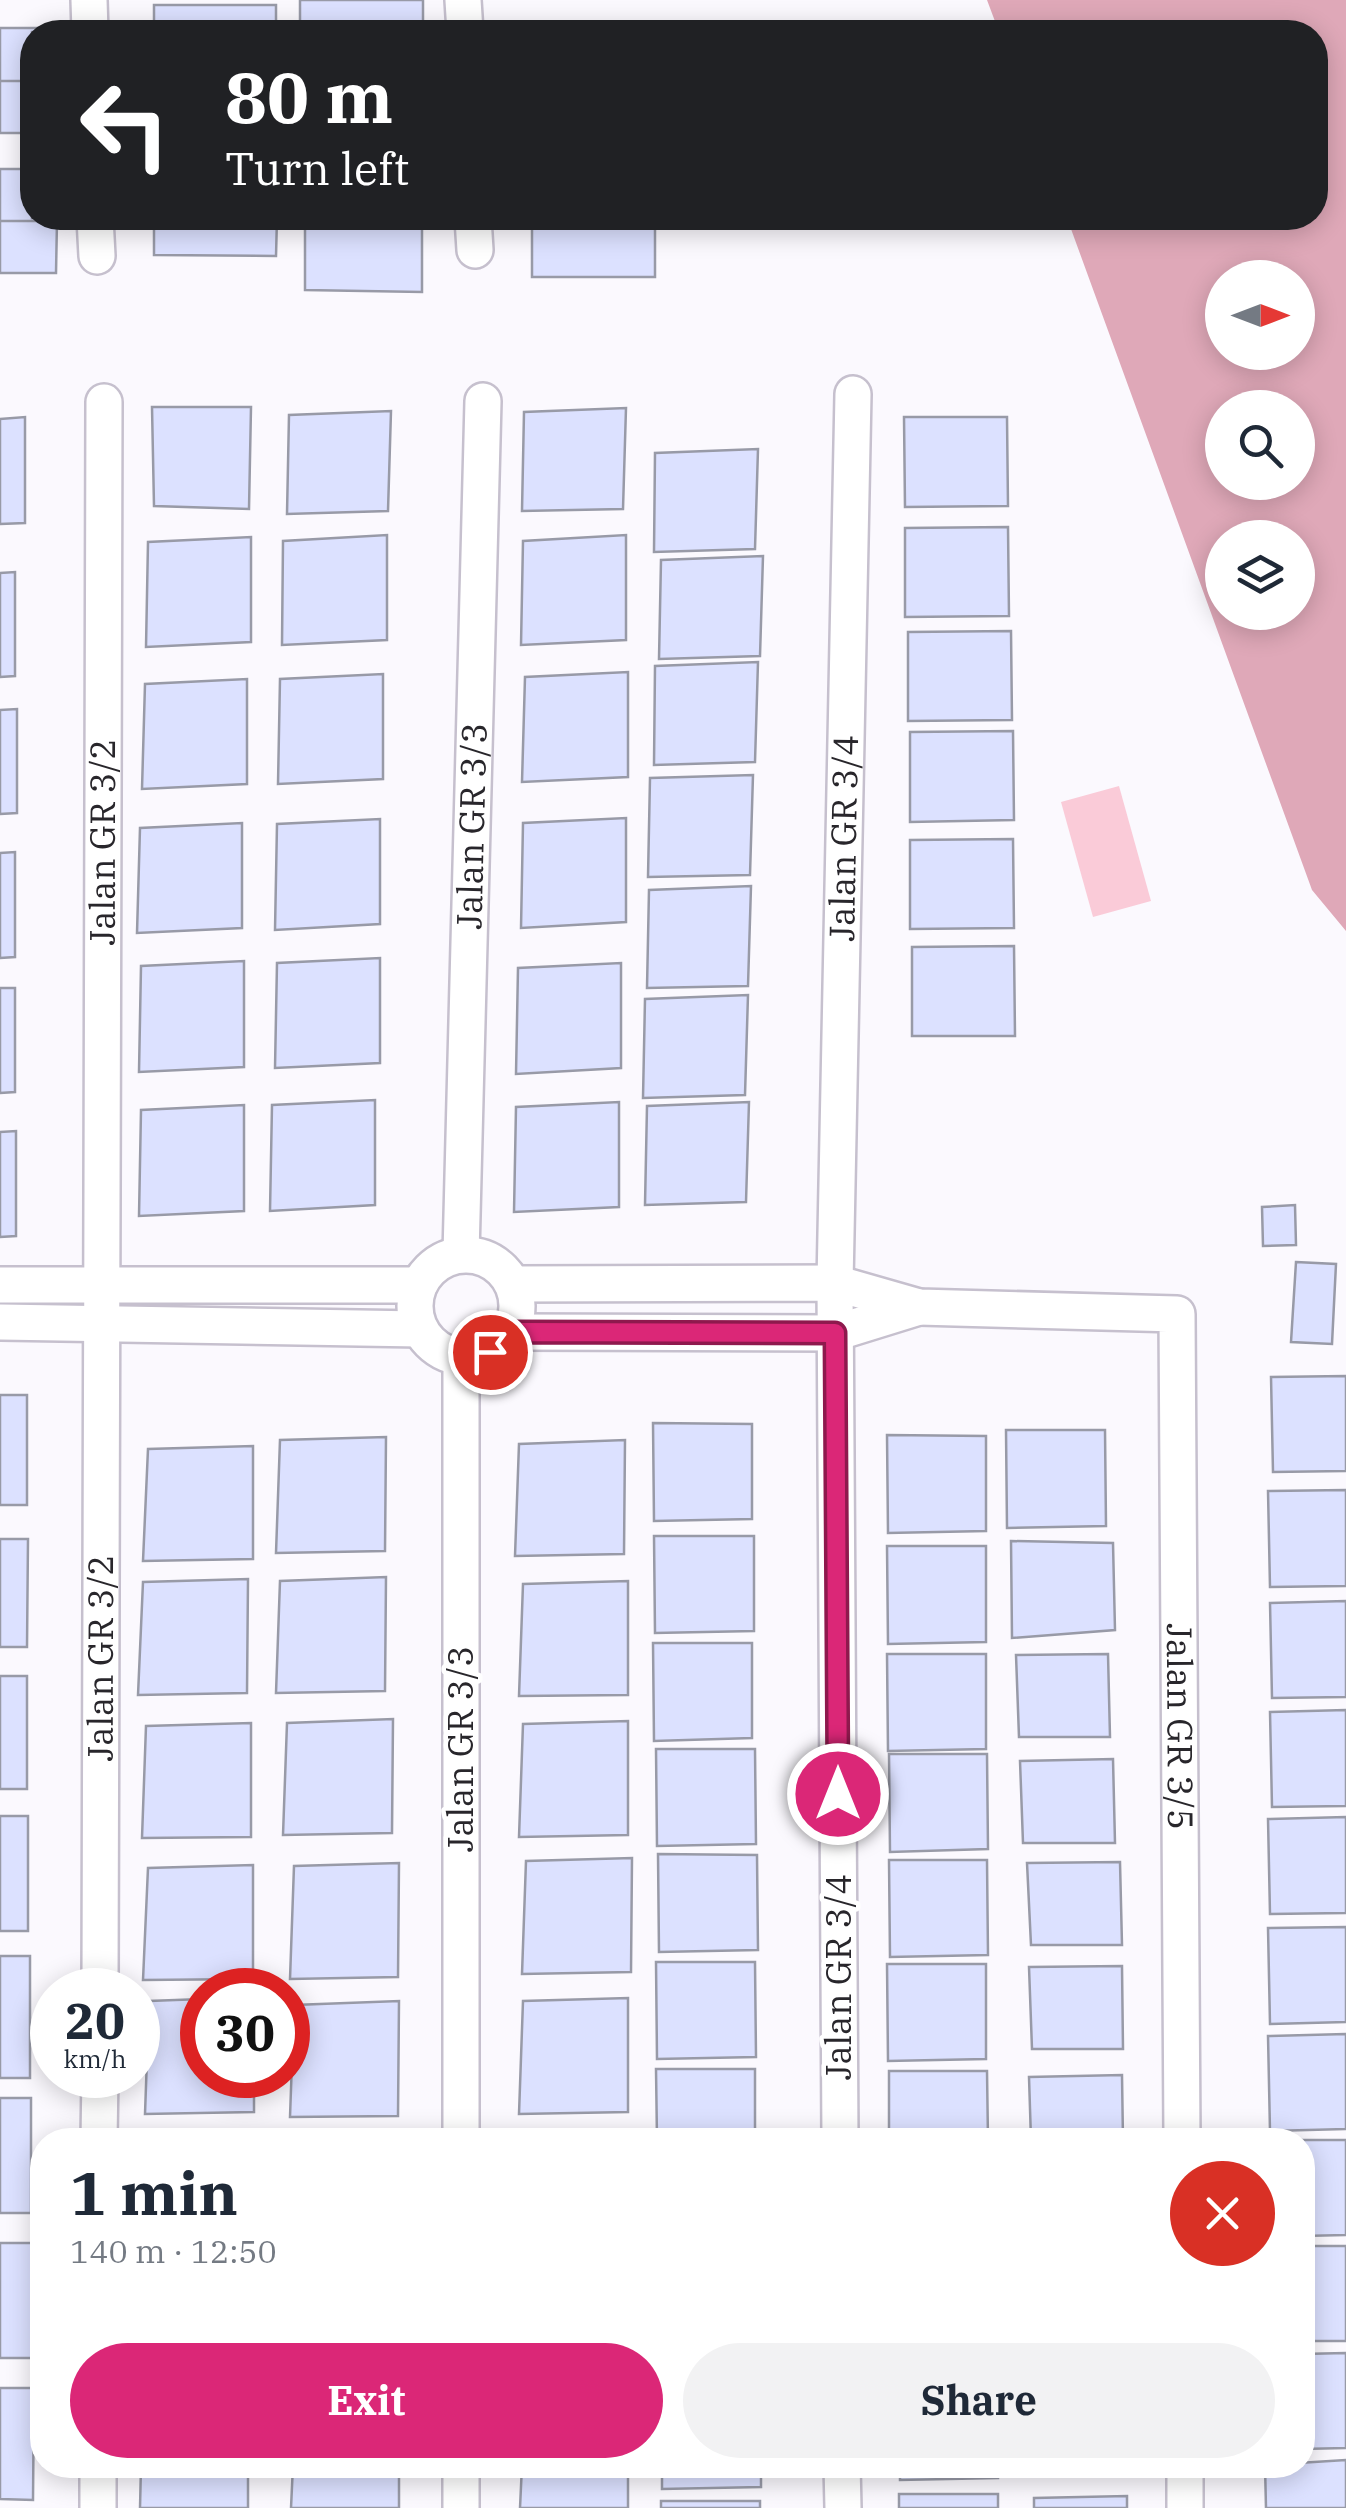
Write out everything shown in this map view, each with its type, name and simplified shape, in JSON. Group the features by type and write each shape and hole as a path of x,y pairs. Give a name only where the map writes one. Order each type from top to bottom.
{"street":[{"path":"96,230 96,256"},
{"name":"Jalan GR 3/4","path":"840,2128 834,1283 852,394"},
{"name":"Jalan GR 3/3","path":"461,1254 483,401"},
{"name":"Jalan GR 3/2","path":"100,1968 104,402"},
{"path":"461,1254 488,1258 514,1284 518,1309 512,1332 490,1352 461,1358 440,1351 420,1329 415,1300 419,1285 436,1264 461,1254"},
{"path":"514,1284 834,1283 920,1307"},
{"path":"0,1285 419,1285"},
{"path":"512,1332 835,1333 920,1307"},
{"name":"Jalan GR 3/5","path":"920,1307 1177,1314 1182,2128"},
{"path":"0,1322 420,1329"},
{"name":"Jalan GR 3/3","path":"461,1358 461,2128"},
{"path":"99,2128 100,2098"},
{"path":"98,2478 98,2508"},
{"path":"461,2478 461,2508"},
{"path":"842,2478 843,2508"},
{"path":"1184,2478 1185,2508"}],"shaded area":[{"path":"987,0 1346,0 1346,931 1312,890 1217,630 1315,630 1315,520 1205,520 1205,597 1071,230 1328,230 1328,20 994,20"},
{"path":"1119,786 1151,901 1093,917 1061,802"}],"building":[{"path":"300,0 423,0 423,20 300,20"},
{"path":"154,5 276,5 276,20 154,20"},
{"path":"0,28 20,28 20,81 0,81"},
{"path":"0,81 20,81 20,133 0,133"},
{"path":"0,169 20,169 20,221 0,221"},
{"path":"0,221 20,221 20,230 57,230 56,273 0,273"},
{"path":"154,230 277,230 276,256 154,255"},
{"path":"305,230 422,230 422,292 305,290"},
{"path":"532,230 655,230 655,277 532,277"},
{"path":"152,407 251,407 249,509 154,506"},
{"path":"626,408 623,509 522,511 524,412"},
{"path":"391,411 388,511 287,514 289,415"},
{"path":"25,417 25,523 0,524 0,419"},
{"path":"904,417 1007,417 1008,506 905,507"},
{"path":"758,449 755,549 654,552 655,453"},
{"path":"1008,527 1009,616 905,617 905,528"},
{"path":"387,535 387,640 282,645 283,541"},
{"path":"626,535 626,640 521,645 523,541"},
{"path":"251,537 251,642 146,647 148,542"},
{"path":"763,556 760,656 659,659 661,560"},
{"path":"15,572 15,676 0,677 0,573"},
{"path":"1011,631 1012,720 908,721 908,632"},
{"path":"758,662 755,762 654,765 655,666"},
{"path":"628,672 628,777 522,782 525,677"},
{"path":"383,674 383,779 278,784 280,679"},
{"path":"247,679 247,784 142,789 145,684"},
{"path":"17,709 17,813 0,814 0,710"},
{"path":"1013,731 1014,820 910,822 910,732"},
{"path":"753,775 750,875 648,877 650,778"},
{"path":"626,818 626,922 521,928 523,823"},
{"path":"380,819 380,924 275,930 277,824"},
{"path":"242,823 242,928 137,933 140,828"},
{"path":"1013,839 1014,928 910,929 910,840"},
{"path":"15,852 15,957 0,958 0,853"},
{"path":"751,886 748,986 647,988 649,890"},
{"path":"1014,946 1015,1036 912,1036 912,947"},
{"path":"380,958 380,1063 275,1068 277,963"},
{"path":"244,961 244,1067 139,1072 141,966"},
{"path":"621,963 621,1068 516,1074 518,968"},
{"path":"0,988 15,988 15,1092 0,1093"},
{"path":"748,995 745,1095 643,1098 645,999"},
{"path":"375,1100 375,1205 270,1211 272,1105"},
{"path":"619,1102 619,1207 514,1212 516,1107"},
{"path":"749,1102 746,1202 645,1205 647,1106"},
{"path":"244,1105 244,1211 139,1216 141,1110"},
{"path":"16,1131 16,1236 0,1237 0,1132"},
{"path":"1295,1205 1296,1245 1263,1246 1262,1207"},
{"path":"1296,1262 1336,1264 1332,1344 1291,1342"},
{"path":"1346,1376 1346,1471 1273,1472 1271,1377"},
{"path":"0,1395 27,1395 27,1505 0,1505"},
{"path":"653,1423 752,1424 752,1519 654,1521"},
{"path":"1006,1430 1105,1430 1106,1526 1007,1528"},
{"path":"887,1435 986,1436 986,1531 888,1533"},
{"path":"386,1437 385,1551 276,1553 280,1440"},
{"path":"625,1440 624,1554 515,1556 519,1444"},
{"path":"253,1446 253,1559 143,1561 148,1449"},
{"path":"1346,1490 1346,1586 1270,1587 1268,1491"},
{"path":"654,1536 754,1536 754,1631 655,1633"},
{"path":"0,1539 28,1539 27,1647 0,1647"},
{"path":"1011,1541 1113,1543 1115,1630 1012,1638"},
{"path":"887,1546 986,1546 986,1642 888,1644"},
{"path":"386,1577 385,1691 276,1693 280,1581"},
{"path":"248,1579 247,1693 138,1695 143,1582"},
{"path":"628,1581 628,1695 519,1696 523,1584"},
{"path":"1346,1601 1346,1697 1272,1698 1270,1603"},
{"path":"653,1643 752,1643 752,1738 654,1741"},
{"path":"887,1654 986,1654 986,1749 888,1751"},
{"path":"1108,1654 1110,1737 1019,1737 1016,1655"},
{"path":"0,1676 27,1676 27,1789 0,1789"},
{"path":"1346,1710 1346,1806 1272,1807 1270,1712"},
{"path":"393,1719 392,1833 283,1835 287,1723"},
{"path":"628,1721 628,1835 519,1837 523,1724"},
{"path":"251,1723 251,1837 142,1838 146,1726"},
{"path":"656,1749 755,1749 756,1844 657,1846"},
{"path":"889,1754 987,1754 988,1849 890,1852"},
{"path":"1113,1759 1115,1843 1023,1843 1020,1761"},
{"path":"0,1816 28,1816 28,1931 0,1931"},
{"path":"1346,1817 1346,1913 1270,1914 1268,1819"},
{"path":"658,1854 757,1855 758,1950 659,1952"},
{"path":"632,1858 631,1972 522,1974 526,1861"},
{"path":"889,1860 987,1860 988,1955 890,1957"},
{"path":"1120,1862 1122,1945 1031,1945 1027,1863"},
{"path":"399,1863 398,1977 310,1979 310,1968 290,1968 294,1866"},
{"path":"253,1865 253,1968 180,1968 180,1980 160,1980 160,1968 144,1968 148,1868"},
{"path":"1346,1927 1346,2022 1270,2024 1268,1928"},
{"path":"0,1956 30,1956 30,2078 0,2078"},
{"path":"656,1962 755,1962 756,2057 657,2059"},
{"path":"887,1964 986,1964 986,2059 888,2061"},
{"path":"1122,1966 1123,2049 1032,2049 1029,1967"},
{"path":"628,1998 628,2112 519,2114 523,2001"},
{"path":"180,2000 180,2098 254,2098 254,2112 145,2114 146,2098 160,2098 160,2001"},
{"path":"399,2001 398,2116 290,2117 291,2098 310,2098 310,2004"},
{"path":"1346,2034 1346,2129 1270,2128 1268,2036"},
{"path":"656,2069 755,2069 755,2128 657,2128"},
{"path":"889,2071 987,2071 988,2128 889,2128"},
{"path":"1122,2075 1123,2128 1031,2128 1029,2077"},
{"path":"0,2098 31,2098 30,2213 0,2213"},
{"path":"1315,2140 1346,2140 1346,2235 1315,2236"},
{"path":"0,2243 30,2243 30,2358 0,2358"},
{"path":"1315,2246 1346,2246 1346,2341 1315,2341"},
{"path":"1346,2353 1346,2448 1315,2449 1315,2354"},
{"path":"0,2388 30,2388 33,2500 0,2499"},
{"path":"1346,2460 1346,2508 1266,2508 1265,2478 1315,2478 1315,2462"},
{"path":"141,2478 248,2478 248,2508 140,2508"},
{"path":"292,2478 399,2478 399,2508 291,2508"},
{"path":"521,2478 628,2478 628,2508 520,2508"},
{"path":"662,2478 761,2478 761,2487 662,2489"},
{"path":"900,2478 998,2478 900,2480"},
{"path":"899,2494 998,2494 998,2508 899,2508"},
{"path":"1127,2496 1127,2508 1034,2508 1034,2498"},
{"path":"661,2501 760,2501 760,2508 661,2508"}],"route":[{"path":"490,1352 512,1332 835,1333 838,1794"}]}
